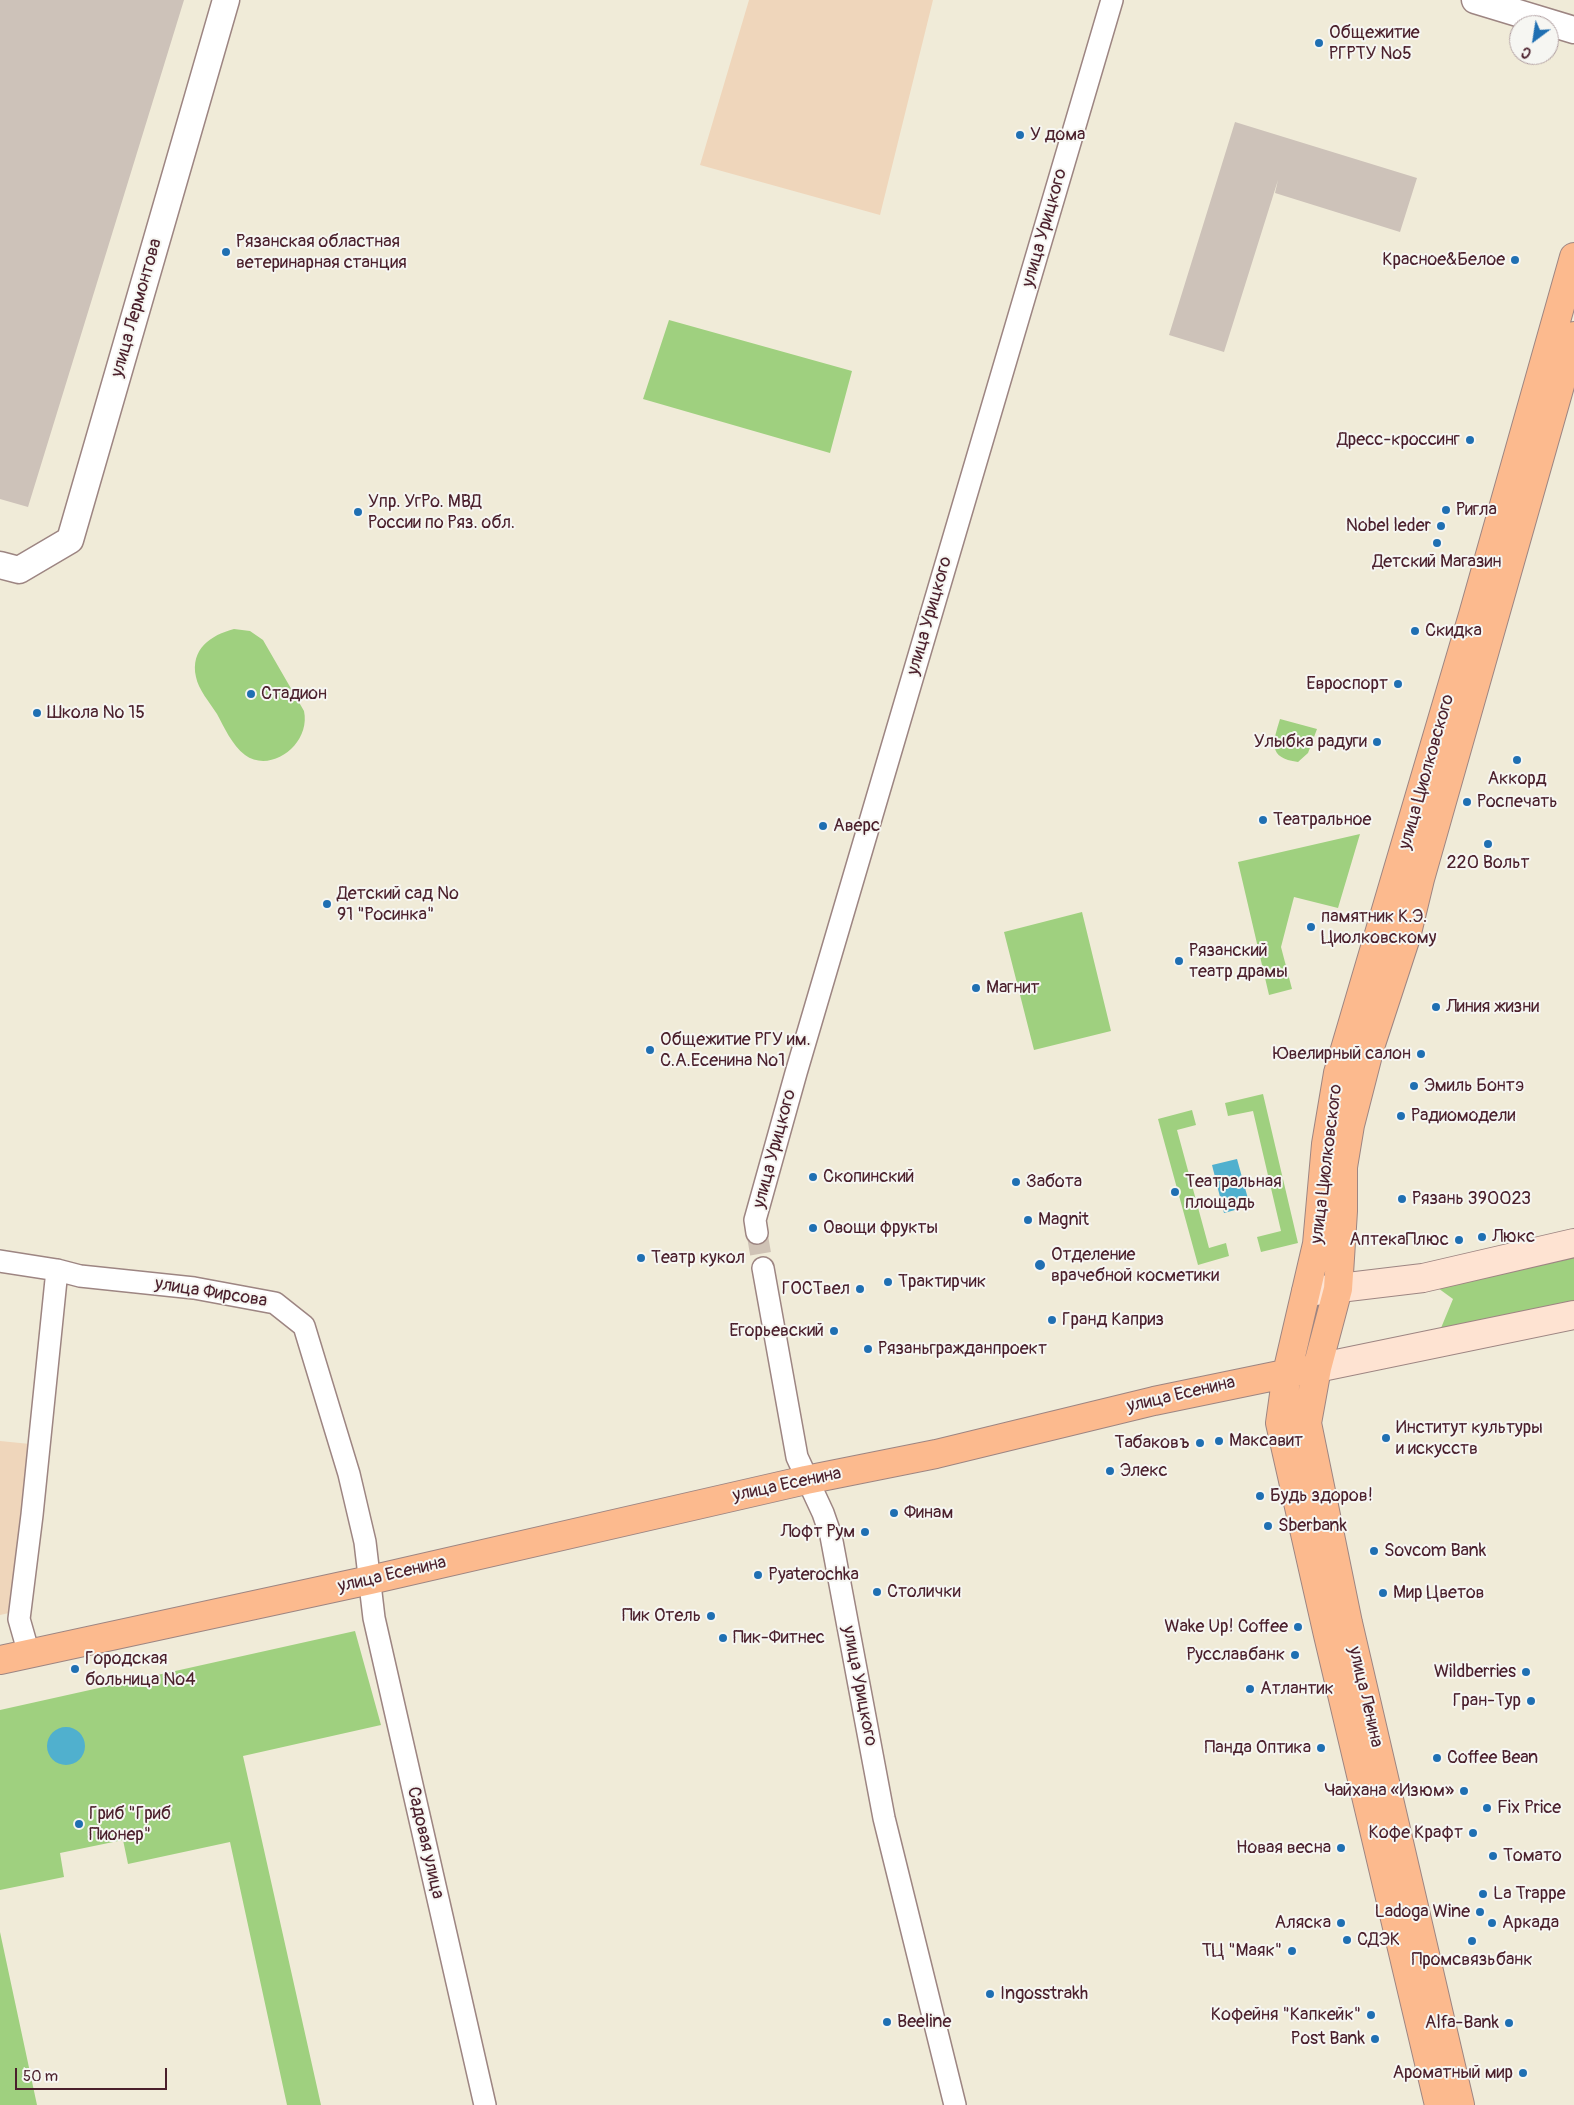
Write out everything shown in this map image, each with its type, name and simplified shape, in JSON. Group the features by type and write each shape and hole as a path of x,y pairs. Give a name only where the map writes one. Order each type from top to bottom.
{"main road":[{"name":"улица Циолковского","path":"1287,1373 1317,1244 1326,1144 1338,1073 1473,614 1574,258"},
{"name":"улица Циолковского","path":"1338,1289 1343,1211 1343,1166 1350,1125 1370,1047 1406,937 1420,879 1574,336"},
{"path":"1306,1292 1422,1278 1574,1243"},
{"name":"улица Ленина","path":"1338,1289 1317,1368 1307,1423 1348,1623 1460,2105"},
{"name":"улица Есенина","path":"0,1660 370,1580 806,1480 936,1454 1154,1401 1574,1315"},
{"name":"улица Ленина","path":"1287,1373 1280,1423 1439,2105"}],"street":[{"name":"улица Лермонтова","path":"0,564 19,570 70,540 226,0"},
{"name":"улица Урицкого","path":"757,1233 755,1220 796,1072 1112,0"},
{"path":"1475,0 1574,30"},
{"name":"улица Фирсова","path":"0,1261 57,1270 80,1276 194,1288 275,1302 304,1326 349,1474 365,1542 370,1580"},
{"name":"улица Урицкого","path":"763,1268 797,1457 806,1480 823,1513 831,1536 884,1818 955,2105"},
{"path":"29,1654 19,1619 32,1515 57,1270"},
{"name":"Садовая улица","path":"370,1580 374,1618 485,2105"}],"shaded area":[{"path":"0,0 184,0 28,507 0,499"},
{"path":"749,0 933,0 880,215 700,165"},
{"path":"1235,122 1417,178 1400,232 1275,193 1278,180 1224,352 1169,335"},
{"path":"0,1441 30,1444 9,1613 0,1615"}],"green space":[{"path":"669,320 852,371 830,453 643,399"},
{"name":"Стадион","path":"234,629 250,631 263,640 304,711 305,723 301,734 287,752 277,758 266,761 255,760 240,751 197,682 195,667 199,651 210,639"},
{"path":"1280,719 1317,729 1308,753 1298,762 1281,757 1277,753 1274,742"},
{"path":"1360,834 1338,908 1294,897 1281,947 1292,989 1269,995 1238,862"},
{"path":"1082,912 1111,1031 1034,1050 1004,932"},
{"path":"1263,1094 1298,1243 1261,1252 1257,1237 1281,1231 1253,1111 1228,1116 1225,1103"},
{"path":"1192,1110 1196,1125 1177,1130 1209,1248 1226,1243 1229,1256 1198,1265 1158,1119"},
{"path":"1574,1253 1574,1303 1441,1328 1453,1299 1431,1283"},
{"path":"355,1631 381,1725 243,1756 321,2105 287,2105 230,1842 128,1864 123,1840 60,1853 64,1877 0,1890 0,1710"},
{"path":"0,1932 37,2105 0,2105"}],"water":[{"path":"1237,1159 1250,1206 1224,1213 1212,1165"},
{"path":"66,1727 79,1733 85,1746 79,1759 66,1765 53,1759 47,1746 53,1733"}],"tunnel":[{"path":"757,1233 763,1268"}],"place":[{"name":"Общежитие РГРТУ №5","path":"1319,43"},
{"name":"У дома","path":"1020,135"},
{"name":"Рязанская областная ветеринарная станция","path":"226,252"},
{"name":"Красное&Белое","path":"1515,260"},
{"name":"Дресс-кроссинг","path":"1470,440"},
{"name":"Ригла","path":"1446,510"},
{"name":"Упр. УгРо. МВД России по Ряз. обл.","path":"358,512"},
{"name":"Nobel leder","path":"1441,526"},
{"name":"Детский Магазин","path":"1437,543"},
{"name":"Скидка","path":"1415,631"},
{"name":"Евроспорт","path":"1398,684"},
{"name":"Стадион","path":"251,694"},
{"name":"Школа № 15","path":"37,713"},
{"name":"Улыбка радуги","path":"1377,742"},
{"name":"Аккорд","path":"1517,760"},
{"name":"Роспечать","path":"1467,802"},
{"name":"Театральное","path":"1263,820"},
{"name":"Аверс","path":"823,826"},
{"name":"220 Вольт","path":"1488,844"},
{"name":"Детский сад № 91 \"Росинка\"","path":"327,904"},
{"name":"памятник К.Э. Циолковскому","path":"1311,927"},
{"name":"Рязанский театр драмы","path":"1179,961"},
{"name":"Магнит","path":"976,988"},
{"name":"Линия жизни","path":"1436,1007"},
{"name":"Общежитие РГУ им. С.А.Есенина №1","path":"650,1050"},
{"name":"Ювелирный салон","path":"1421,1054"},
{"name":"Эмиль Бонтэ","path":"1414,1086"},
{"name":"Радиомодели","path":"1401,1116"},
{"name":"Скопинский","path":"813,1177"},
{"name":"Забота","path":"1016,1182"},
{"name":"Театральная площадь","path":"1175,1192"},
{"name":"Рязань 390023","path":"1402,1199"},
{"name":"Magnit","path":"1028,1220"},
{"name":"Овощи фрукты","path":"813,1228"},
{"name":"Люкс","path":"1482,1237"},
{"name":"АптекаПлюс","path":"1459,1240"},
{"name":"Театр кукол","path":"641,1258"},
{"name":"Отделение врачебной косметики","path":"1040,1265"},
{"name":"Трактирчик","path":"888,1282"},
{"name":"ГОСТвел","path":"860,1289"},
{"name":"Гранд Каприз","path":"1052,1320"},
{"name":"Егорьевский","path":"834,1331"},
{"name":"Рязаньгражданпроект","path":"868,1349"},
{"name":"Институт культуры и искусств","path":"1386,1438"},
{"name":"Максавит","path":"1219,1441"},
{"name":"Табаковъ","path":"1200,1443"},
{"name":"Элекс","path":"1110,1471"},
{"name":"Будь здоров!","path":"1260,1496"},
{"name":"Финам","path":"894,1513"},
{"name":"Sberbank","path":"1268,1526"},
{"name":"Лофт Рум","path":"865,1532"},
{"name":"Sovcom Bank","path":"1374,1551"},
{"name":"Pyaterochka","path":"758,1575"},
{"name":"Столички","path":"877,1592"},
{"name":"Мир Цветов","path":"1383,1593"},
{"name":"Пик Отель","path":"711,1616"},
{"name":"Wake Up! Coffee","path":"1298,1627"},
{"name":"Пик-Фитнес","path":"723,1638"},
{"name":"Русславбанк","path":"1295,1655"},
{"name":"Городская больница №4","path":"75,1669"},
{"name":"Wildberries","path":"1526,1672"},
{"name":"Атлантик","path":"1250,1689"},
{"name":"Гран-Тур","path":"1531,1701"},
{"name":"Панда Оптика","path":"1321,1748"},
{"name":"Coffee Bean","path":"1437,1758"},
{"name":"Чайхана «Изюм»","path":"1464,1791"},
{"name":"Fix Price","path":"1487,1808"},
{"name":"Гриб \"Гриб Пионер\"","path":"79,1824"},
{"name":"Кофе Крафт","path":"1473,1833"},
{"name":"Новая весна","path":"1341,1848"},
{"name":"Томато","path":"1493,1856"},
{"name":"La Trappe","path":"1483,1894"},
{"name":"Ladoga Wine","path":"1480,1912"},
{"name":"Аляска","path":"1341,1923"},
{"name":"Аркада","path":"1492,1923"},
{"name":"СДЭК","path":"1347,1940"},
{"name":"Промсвязьбанк","path":"1472,1941"},
{"name":"ТЦ \"Маяк\"","path":"1292,1951"},
{"name":"Ingosstrakh","path":"990,1994"},
{"name":"Кофейня \"Капкейк\"","path":"1371,2015"},
{"name":"Beeline","path":"887,2022"},
{"name":"Alfa-Bank","path":"1509,2023"},
{"name":"Post Bank","path":"1375,2039"},
{"name":"Ароматный мир","path":"1523,2073"}]}
